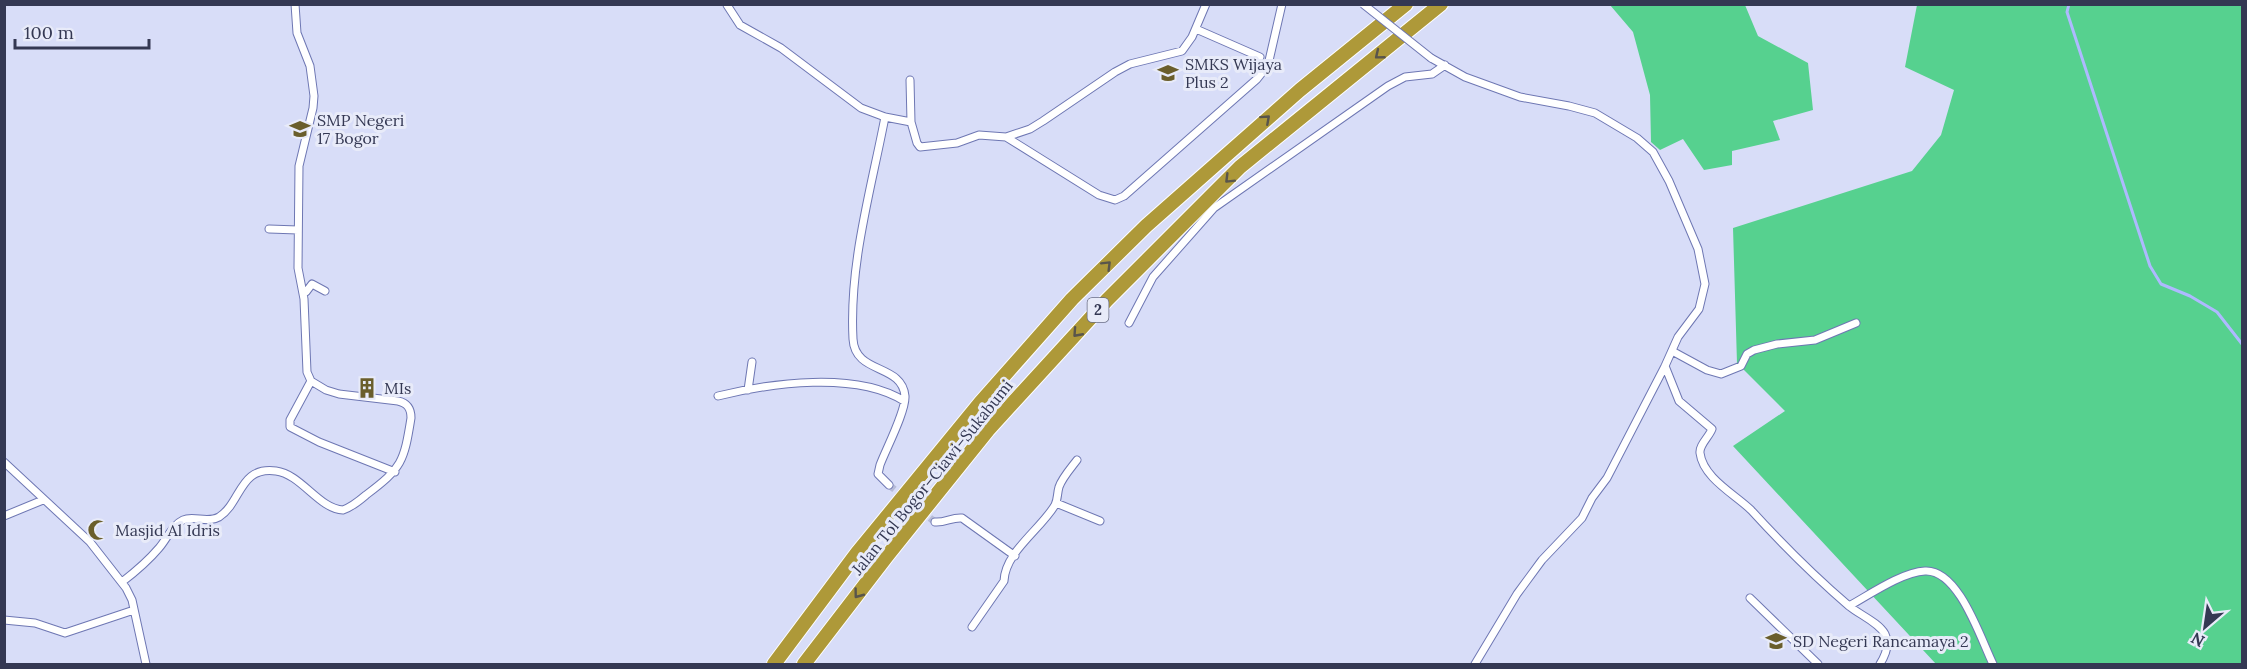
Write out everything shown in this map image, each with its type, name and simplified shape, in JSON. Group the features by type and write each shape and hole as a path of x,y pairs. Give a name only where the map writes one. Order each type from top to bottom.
{"highway":[{"name":"Jalan Tol Bogor–Ciawi–Sukabumi","path":"774,664 857,553 980,403 1072,299 1146,226 1292,97 1406,4"},
{"name":"Jalan Tol Bogor–Ciawi–Sukabumi","path":"804,664 988,430 1107,300 1240,167 1441,4"}],"street":[{"path":"122,582 158,549 178,523 187,519 208,521 222,515 244,483 254,474 265,471 282,472 331,506 343,510 395,472 403,456 411,412 406,405 398,401 339,394 326,390 311,381 306,366 303,292 298,268 299,161 314,108 314,96 310,66 296,27 295,4"},
{"path":"910,80 911,122 917,143 922,147 957,143 979,135 1006,137 1030,129 1130,64 1182,51 1196,29 1206,4"},
{"path":"1006,137 1099,195 1115,200 1124,196 1257,78 1268,65 1282,4"},
{"path":"1363,4 1431,58 1465,77 1520,97 1569,105 1595,113 1630,133 1653,152 1669,181 1701,260 1705,284 1699,309 1682,331 1607,478 1580,520 1542,560 1517,594 1475,664"},
{"path":"727,5 740,25 781,48 861,108 885,117 911,122"},
{"path":"1196,29 1260,57"},
{"path":"1129,323 1154,277 1214,208 1388,86 1405,77 1432,74 1445,65"},
{"path":"885,117 852,295 855,352 864,363 891,374 901,384 903,410 878,474 889,485"},
{"path":"269,230 298,231"},
{"path":"303,292 306,292 312,284 325,291"},
{"path":"1672,351 1707,370 1721,374 1741,366 1748,354 1754,350 1777,344 1815,340 1856,323"},
{"path":"748,390 752,362"},
{"path":"1665,366 1681,403 1712,429 1700,453 1704,464 1719,484 1745,504 1789,551 1849,606 1881,629 1885,634 1887,645 1880,664"},
{"path":"311,381 290,420 290,427 319,442 395,472"},
{"path":"718,396 787,383 844,384 881,389 904,401"},
{"path":"972,627 1004,581 1004,572 1032,531 1056,503 1059,488 1077,460"},
{"path":"4,462 90,542 122,582 131,597 147,664"},
{"path":"4,516 44,500"},
{"path":"1056,503 1100,521"},
{"path":"935,522 962,518 1015,556"},
{"path":"1849,606 1906,576 1924,571 1938,574 1951,584 1962,598 1993,664"},
{"path":"1750,598 1818,664"},
{"path":"4,620 35,623 65,633 134,610"}],"green space":[{"path":"1610,5 1745,5 1758,36 1808,63 1813,110 1773,121 1780,140 1732,151 1732,165 1704,170 1683,139 1660,150 1651,142 1650,95 1633,32"},
{"path":"1917,5 2242,5 2242,664 1936,664 1733,446 1785,411 1737,363 1733,228 1912,171 1941,135 1954,90 1905,67"}],"waterway":[{"path":"2069,4 2067,12 2150,266 2161,284 2190,296 2217,312 2242,344"}],"tunnel":[{"path":"889,485 935,522"}],"place":[{"name":"SMKS Wijaya Plus 2","path":"1168,73"},
{"name":"SMP Negeri 17 Bogor","path":"300,129"},
{"name":"MIs","path":"367,388"},
{"name":"Masjid Al Idris","path":"98,530"},
{"name":"SD Negeri Rancamaya 2","path":"1776,641"}]}
